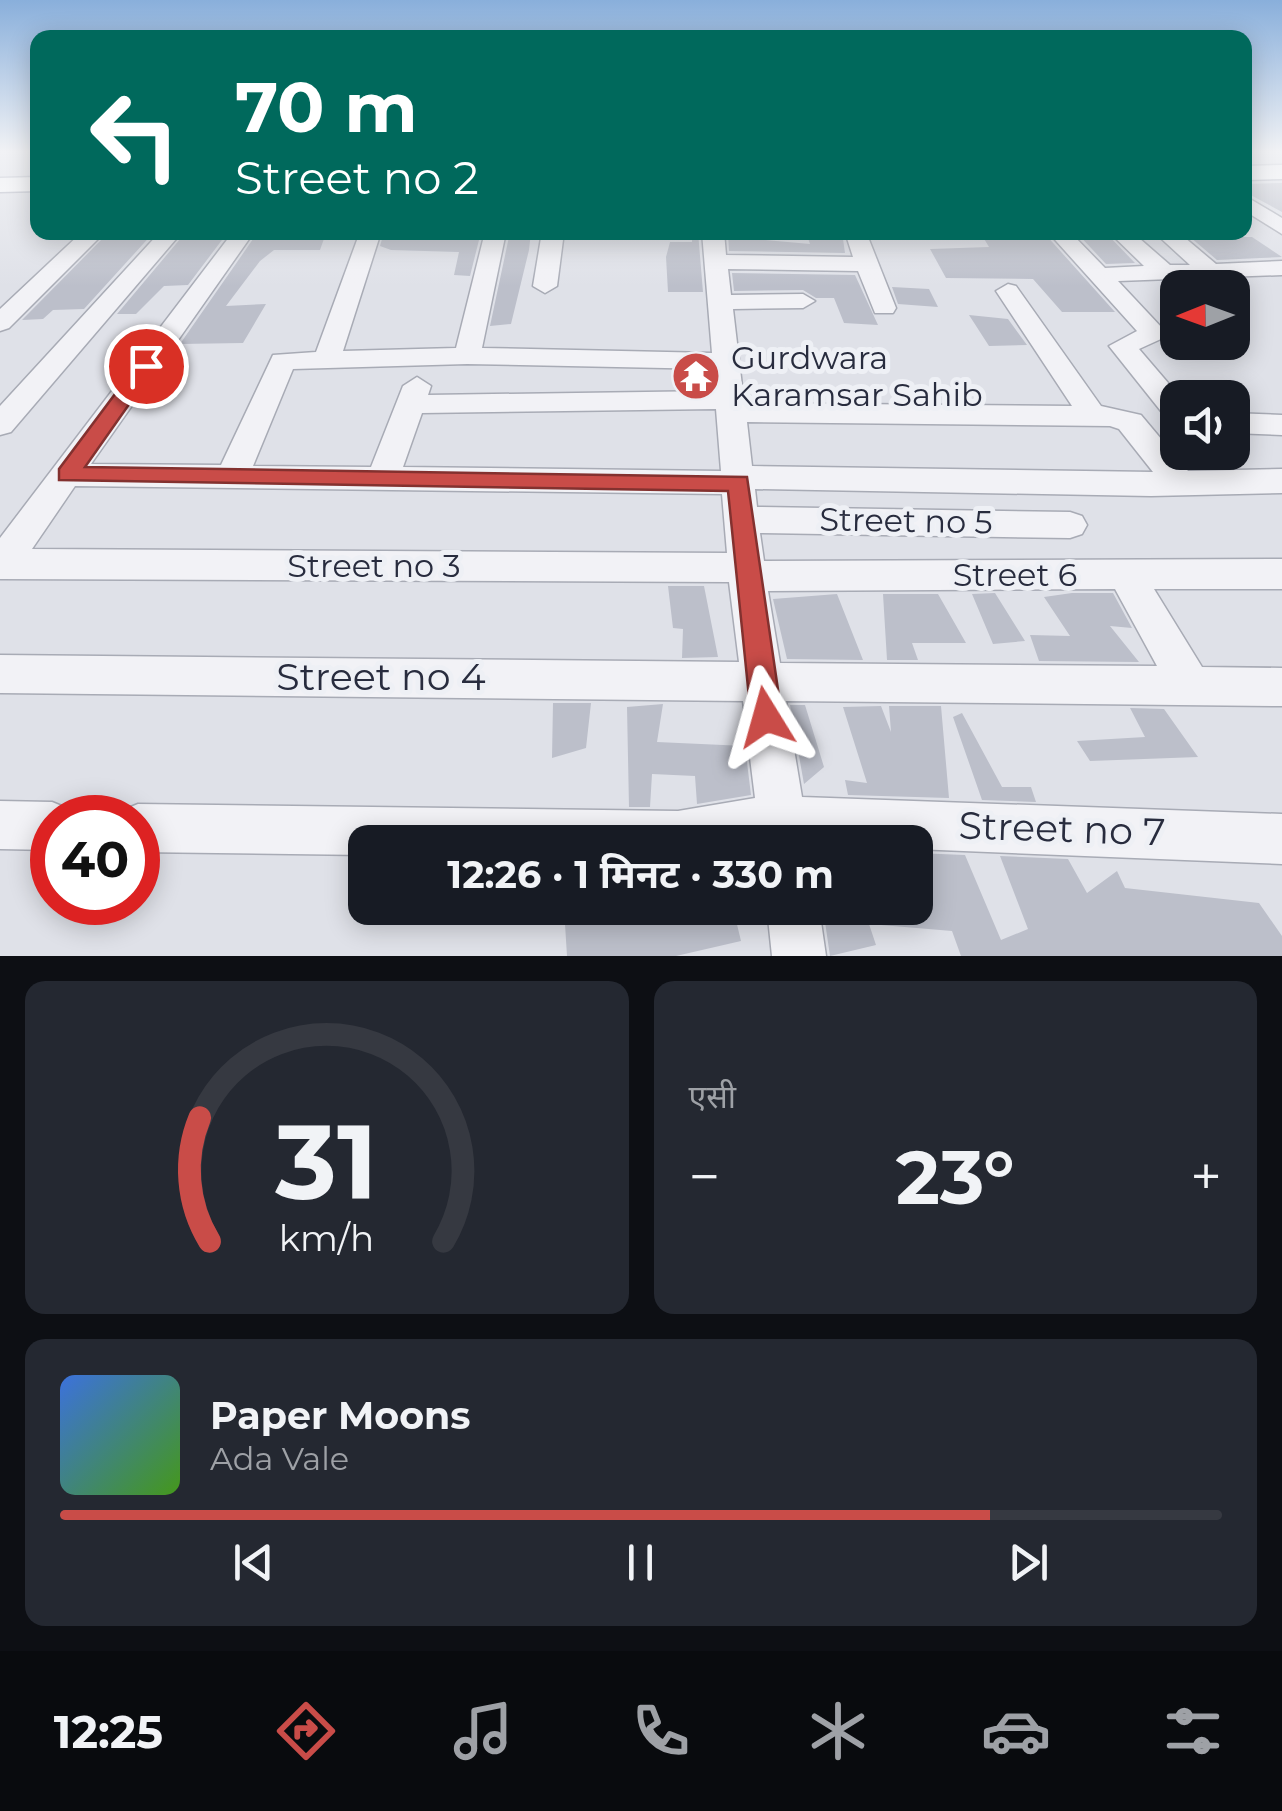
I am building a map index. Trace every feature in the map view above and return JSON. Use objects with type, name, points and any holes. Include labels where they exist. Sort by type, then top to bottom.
[{"type":"street","points":[[1252,207],[1282,228]]},
{"type":"street","points":[[0,324],[87,240]]},
{"type":"street","points":[[0,425],[165,240]]},
{"type":"street","points":[[0,564],[238,240]]},
{"type":"street","points":[[327,360],[369,240]]},
{"type":"street","points":[[467,356],[494,240]]},
{"type":"street","points":[[545,286],[552,240]]},
{"type":"street","points":[[858,240],[884,308]]},
{"type":"street","points":[[1065,240],[1150,329],[1152,334],[1122,346],[1160,391]]},
{"type":"street","points":[[1129,240],[1161,270]]},
{"type":"street","points":[[1174,240],[1210,270],[1282,268]]},
{"type":"street","points":[[782,825],[747,572],[714,247],[865,264]]},
{"type":"street","points":[[1098,275],[1160,271]]},
{"type":"street","points":[[1008,290],[1093,416]]},
{"type":"street","points":[[719,302],[803,301]]},
{"type":"street","points":[[233,475],[283,361],[467,356],[724,360]]},
{"type":"street","points":[[384,476],[428,357]]},
{"type":"street","points":[[411,404],[730,406],[1093,416],[1160,422]]},
{"type":"street","points":[[1130,422],[1179,483]]},
{"type":"street","points":[[1250,423],[1281,424]]},
{"type":"street","points":[[67,474],[1282,481]]},
{"type":"street","name":"Street no 5","points":[[742,520],[1070,525]]},
{"type":"street","name":"Street no 3","points":[[0,564],[747,572]]},
{"type":"street","name":"Street 6","points":[[747,572],[1282,574]]},
{"type":"street","points":[[1126,575],[1190,686]]},
{"type":"street","name":"Street no 4","points":[[0,674],[1282,686]]},
{"type":"street","points":[[0,825],[30,826]]},
{"type":"street","points":[[160,828],[348,830]]},
{"type":"street","name":"Street no 7","points":[[933,833],[1282,838]]},
{"type":"street","points":[[794,925],[799,956]]},
{"type":"building","points":[[1254,197],[1282,197],[1282,212]]},
{"type":"building","points":[[1252,237],[1282,257],[1217,260],[1194,240]]},
{"type":"building","points":[[101,240],[147,240],[84,309],[53,310],[43,319],[22,320]]},
{"type":"building","points":[[179,240],[222,240],[188,285],[164,286],[136,314],[117,314]]},
{"type":"building","points":[[252,240],[324,240],[320,250],[274,250],[260,261],[226,306],[266,304],[243,343],[180,344]]},
{"type":"building","points":[[382,240],[479,240],[470,276],[454,275],[459,252],[391,250],[380,246]]},
{"type":"building","points":[[508,240],[530,240],[511,324],[490,326]]},
{"type":"building","points":[[699,240],[703,292],[668,292],[666,257],[670,242]]},
{"type":"building","points":[[728,240],[810,244],[809,240],[843,240],[845,253],[729,251]]},
{"type":"building","points":[[985,240],[1050,240],[1115,312],[1062,312],[1033,279],[946,278],[930,249],[989,247]]},
{"type":"building","points":[[1084,240],[1113,240],[1135,263],[1106,264]]},
{"type":"building","points":[[732,273],[855,275],[878,325],[844,323],[834,298],[816,298],[803,290],[734,291]]},
{"type":"building","points":[[892,287],[929,289],[938,307],[898,304]]},
{"type":"building","points":[[969,315],[1008,319],[1027,345],[989,346]]},
{"type":"building","points":[[668,586],[704,586],[718,657],[682,658],[683,629],[673,628]]},
{"type":"building","points":[[995,593],[1025,641],[993,644],[972,594]]},
{"type":"building","points":[[1113,593],[1132,628],[1110,626],[1139,662],[1039,661],[1030,635],[1070,636],[1044,597]]},
{"type":"building","points":[[837,594],[863,660],[787,659],[773,599]]},
{"type":"building","points":[[883,594],[938,594],[966,643],[912,643],[918,660],[887,660]]},
{"type":"building","points":[[553,703],[591,703],[586,748],[552,758]]},
{"type":"building","points":[[663,704],[657,742],[745,746],[751,795],[697,804],[695,776],[652,774],[650,807],[629,807],[627,707]]},
{"type":"building","points":[[790,705],[805,705],[824,767],[804,784]]},
{"type":"building","points":[[881,706],[891,732],[889,706],[941,706],[949,798],[848,795],[845,780],[867,783],[843,707]]},
{"type":"building","points":[[1130,708],[1164,709],[1198,757],[1090,761],[1077,741],[1145,737]]},
{"type":"building","points":[[962,713],[1002,787],[1031,787],[1036,802],[982,800],[953,717]]},
{"type":"building","points":[[933,854],[965,855],[1001,940],[1028,929],[1000,856],[1068,859],[1087,893],[1117,871],[1125,888],[1259,903],[1282,936],[1282,956],[961,956],[952,931],[881,925],[933,925]]},
{"type":"building","points":[[565,925],[737,925],[741,941],[676,956],[567,956]]},
{"type":"building","points":[[825,925],[869,925],[876,945],[830,956]]},
{"type":"place","name":"Gurdwara Karamsar Sahib","points":[[696,376]]},
{"type":"route","points":[[146,366],[67,474],[739,483],[766,717]]}]
